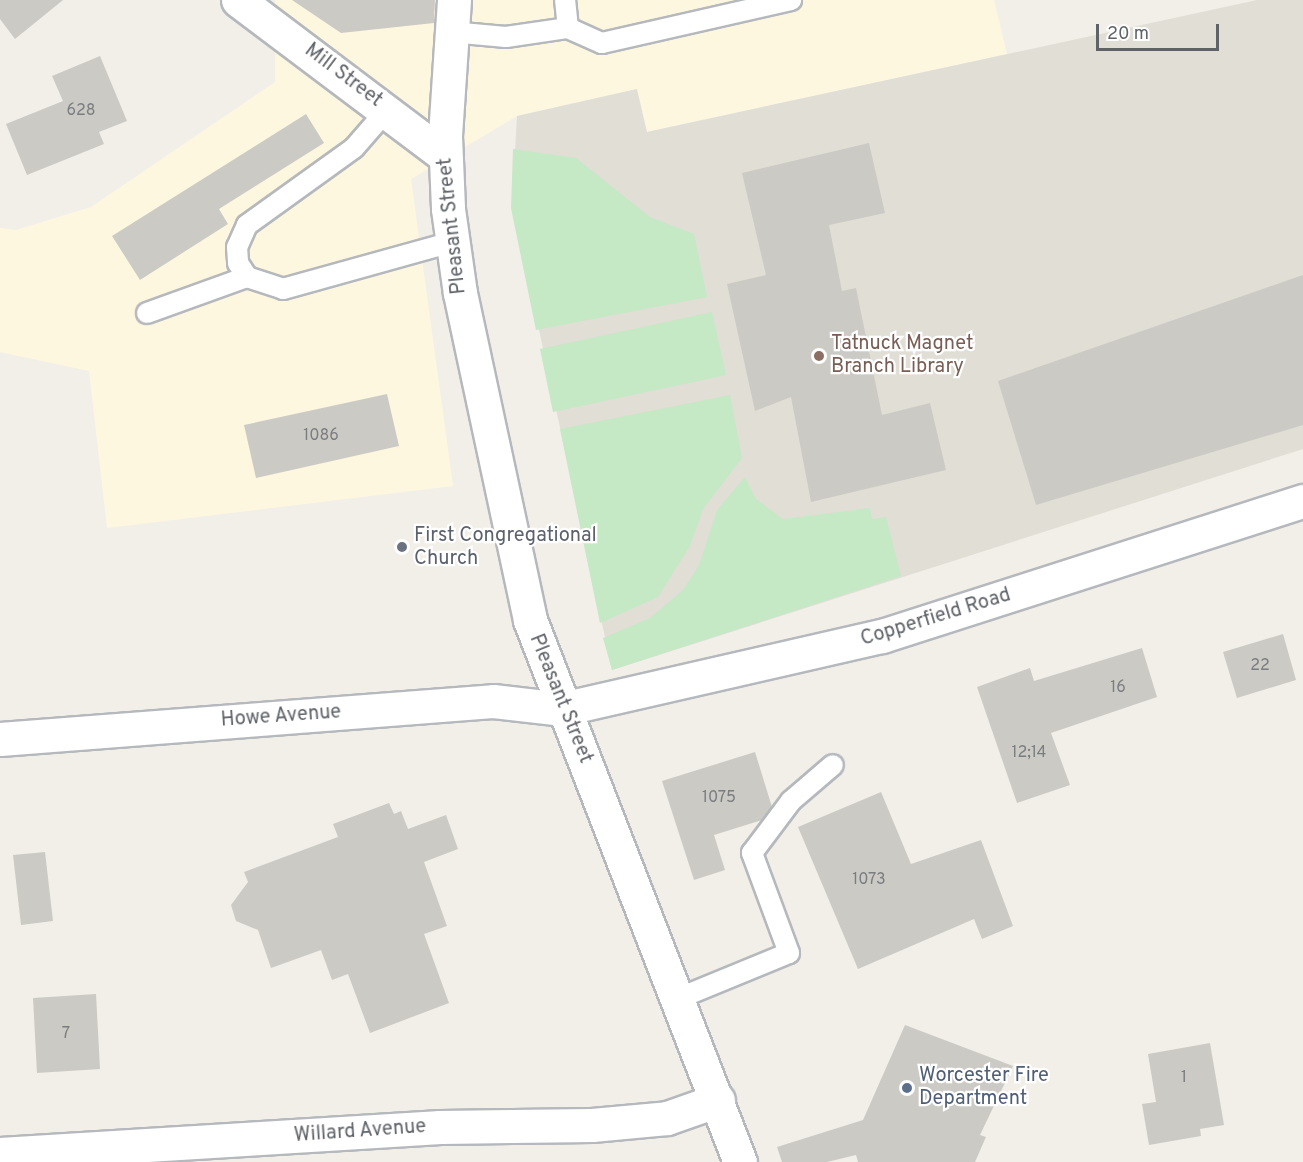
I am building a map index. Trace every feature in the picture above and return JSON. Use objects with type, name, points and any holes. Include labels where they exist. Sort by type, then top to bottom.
[{"type":"street","name":"Mill Street","points":[[237,0],[387,110],[445,156]]},
{"type":"street","name":"Pleasant Street","points":[[454,0],[445,156],[452,242],[530,620],[562,709],[718,1100],[740,1162]]},
{"type":"street","name":"Copperfield Road","points":[[562,709],[882,636],[1303,501]]},
{"type":"street","name":"Howe Avenue","points":[[0,739],[494,701],[562,709]]},
{"type":"street","name":"Willard Avenue","points":[[0,1154],[440,1127],[592,1125],[667,1118],[718,1100]]},
{"type":"lane","points":[[565,0],[568,28]]},
{"type":"lane","points":[[451,32],[506,37],[568,28],[602,43],[791,0]]},
{"type":"lane","points":[[247,277],[237,247],[247,225],[354,148],[387,110]]},
{"type":"lane","points":[[147,313],[247,277],[283,289],[452,242]]},
{"type":"lane","points":[[677,999],[789,952],[752,853],[791,801],[833,765]]},
{"type":"shaded area","points":[[275,0],[994,0],[1007,54],[646,132],[636,89],[517,116],[411,179],[453,486],[107,528],[89,371],[0,352],[0,228],[16,230],[91,207],[275,82]]},
{"type":"shaded area","points":[[1257,0],[1303,0],[1303,449],[612,670],[512,204],[517,116],[637,89],[647,132]]},
{"type":"green space","points":[[513,149],[576,158],[650,217],[694,234],[707,297],[536,330],[511,208]]},
{"type":"green space","points":[[712,312],[726,375],[553,412],[540,349]]},
{"type":"green space","points":[[730,395],[742,458],[703,509],[690,546],[658,597],[600,623],[560,429]]},
{"type":"green space","points":[[745,477],[756,499],[783,519],[870,508],[872,519],[886,517],[901,576],[612,670],[603,638],[650,618],[683,590],[699,565],[717,510]]},
{"type":"building","points":[[0,0],[63,0],[15,39],[0,19]]},
{"type":"building","points":[[292,0],[435,0],[434,23],[341,33]]},
{"type":"building","points":[[100,56],[127,121],[99,132],[104,144],[27,175],[6,124],[63,101],[52,76]]},
{"type":"building","points":[[306,114],[324,143],[219,209],[228,224],[140,280],[112,236]]},
{"type":"building","points":[[869,143],[885,213],[829,225],[842,291],[856,288],[882,415],[930,403],[946,470],[811,502],[791,397],[755,411],[727,284],[766,275],[742,173]]},
{"type":"building","points":[[1303,275],[1303,425],[1036,505],[998,381]]},
{"type":"building","points":[[387,394],[399,446],[256,478],[244,425]]},
{"type":"building","points":[[1283,634],[1296,680],[1237,698],[1223,652]]},
{"type":"building","points":[[1142,648],[1157,697],[1051,733],[1070,785],[1017,803],[977,687],[1030,668],[1034,681]]},
{"type":"building","points":[[755,752],[772,807],[762,820],[714,835],[725,870],[694,880],[662,781]]},
{"type":"building","points":[[881,792],[911,864],[981,840],[1013,926],[982,939],[974,919],[858,969],[798,827]]},
{"type":"building","points":[[389,803],[394,814],[401,811],[408,829],[446,815],[458,849],[424,862],[447,926],[424,934],[449,1003],[370,1033],[348,974],[332,980],[321,950],[271,968],[258,930],[236,921],[231,905],[248,882],[244,872],[338,837],[333,824]]},
{"type":"building","points":[[45,852],[53,921],[21,925],[13,855]]},
{"type":"building","points":[[96,994],[100,1069],[37,1073],[33,998]]},
{"type":"building","points":[[905,1025],[1013,1066],[980,1135],[986,1137],[975,1162],[858,1162],[856,1155],[827,1162],[782,1162],[777,1147],[863,1120]]},
{"type":"building","points":[[1210,1043],[1224,1125],[1200,1129],[1201,1136],[1149,1145],[1142,1104],[1156,1102],[1148,1054]]},
{"type":"place","name":"Tatnuck Magnet Branch Library","points":[[819,356]]},
{"type":"place","name":"First Congregational Church","points":[[402,547]]},
{"type":"place","name":"Worcester Fire Department","points":[[907,1088]]}]
